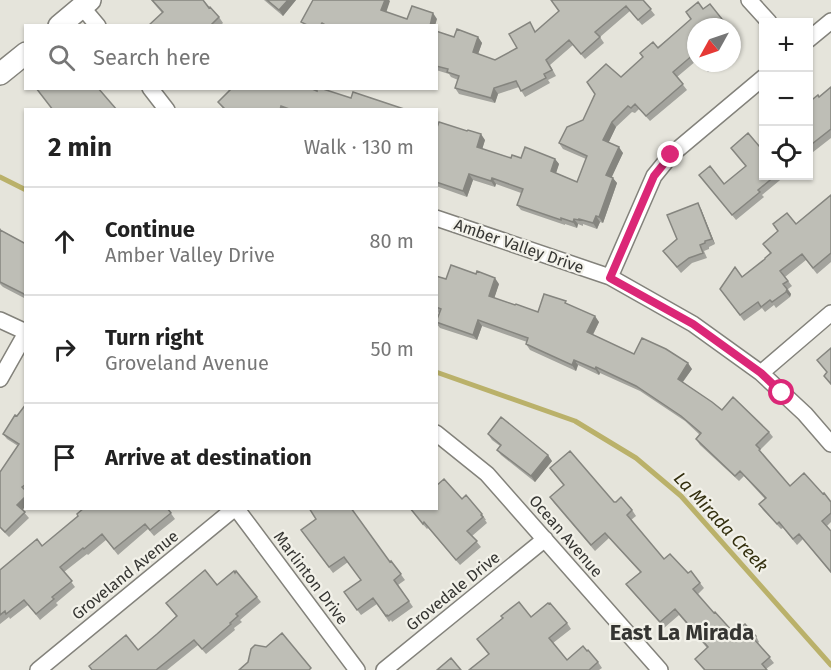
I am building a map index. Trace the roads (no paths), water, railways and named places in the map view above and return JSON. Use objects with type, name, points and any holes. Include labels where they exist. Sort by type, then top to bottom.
[{"type":"main road","points":[[61,24],[83,2]]},
{"type":"main road","points":[[0,75],[24,55]]},
{"type":"street","points":[[749,0],[765,18]]},
{"type":"street","points":[[83,2],[97,24]]},
{"type":"street","points":[[813,36],[831,21]]},
{"type":"street","points":[[610,278],[654,176],[671,155],[759,81]]},
{"type":"street","points":[[152,90],[165,108]]},
{"type":"street","name":"Amber Valley Drive","points":[[438,219],[610,278],[693,324],[761,373],[805,414],[831,444]]},
{"type":"street","points":[[761,373],[831,313]]},
{"type":"street","points":[[0,320],[24,332]]},
{"type":"street","points":[[0,379],[24,337]]},
{"type":"street","name":"Ocean Avenue","points":[[438,435],[487,474],[660,670]]},
{"type":"street","name":"Groveland Avenue","points":[[38,670],[234,510]]},
{"type":"street","name":"Marlinton Drive","points":[[237,510],[357,670]]},
{"type":"street","name":"Grovedale Drive","points":[[384,670],[545,539]]},
{"type":"waterway","name":"La Mirada Creek","points":[[0,177],[24,189]]},
{"type":"waterway","name":"La Mirada Creek","points":[[438,373],[575,421],[636,458],[681,496],[831,665]]},
{"type":"district","name":"East La Mirada","points":[[682,632]]}]
